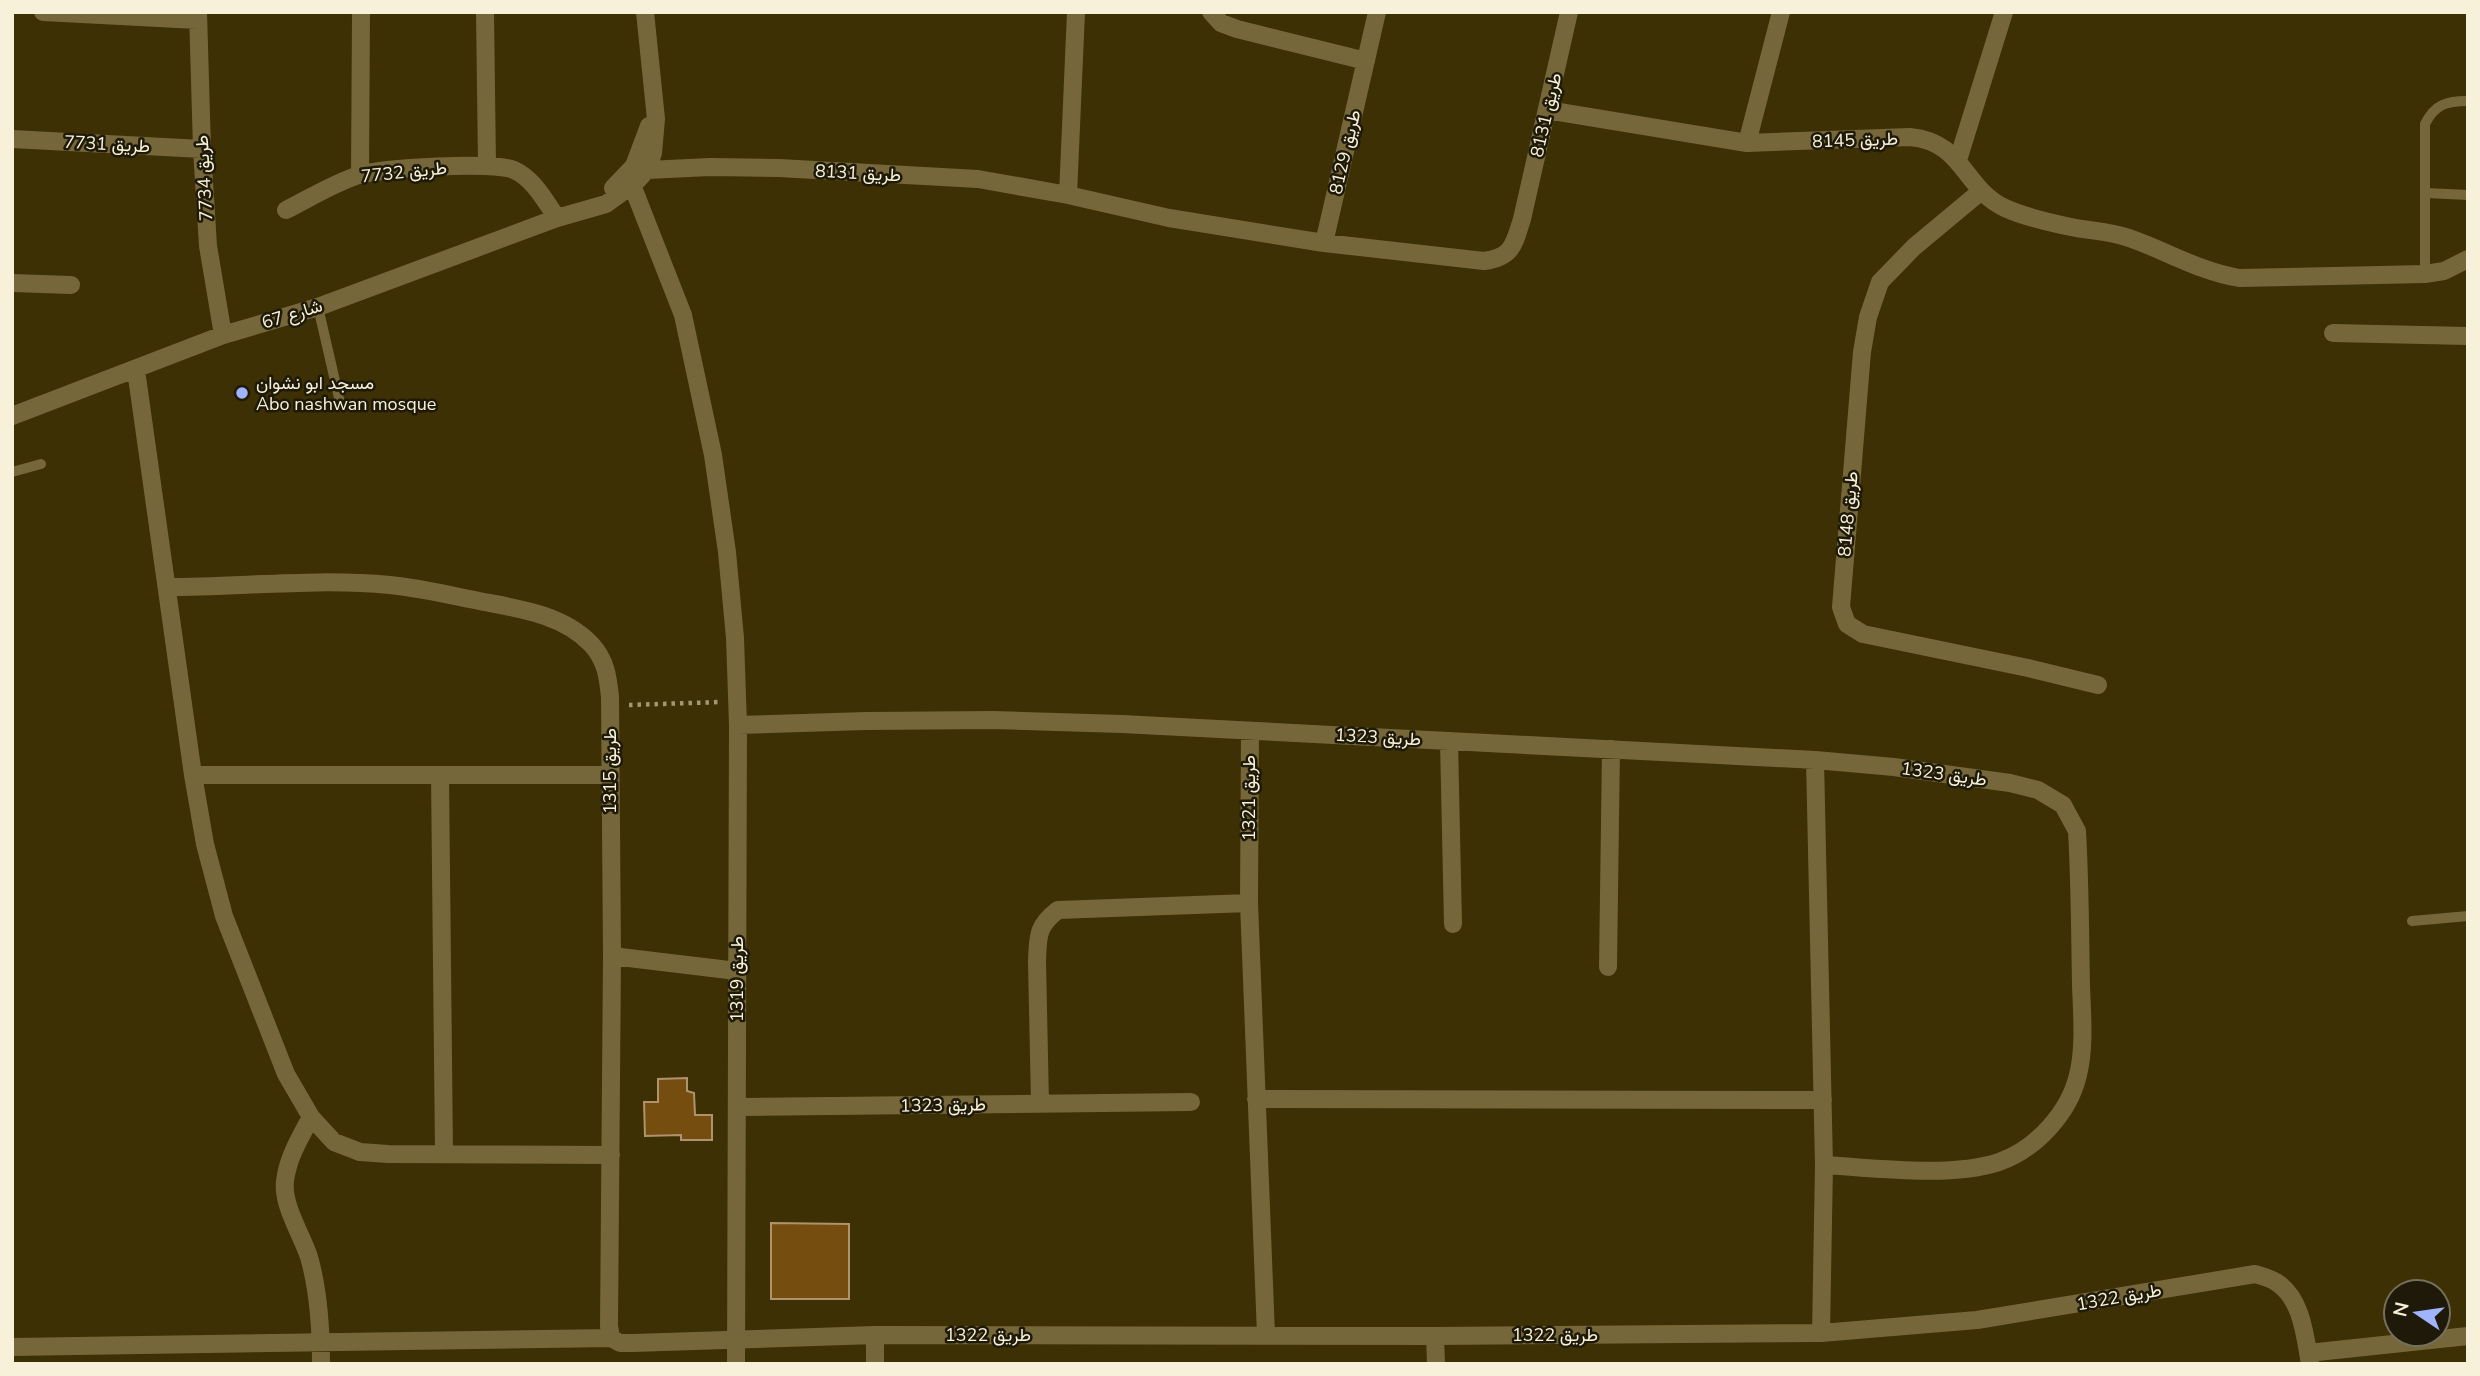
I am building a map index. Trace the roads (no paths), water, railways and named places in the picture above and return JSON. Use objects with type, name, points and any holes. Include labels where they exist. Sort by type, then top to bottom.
[{"type":"street","name":"طريق 7734","points":[[43,12],[198,16],[208,246],[223,335]]},
{"type":"street","points":[[360,175],[361,12]]},
{"type":"street","points":[[485,12],[486,165]]},
{"type":"street","points":[[645,12],[656,136],[647,170]]},
{"type":"street","points":[[1068,195],[1076,12]]},
{"type":"street","points":[[1211,12],[1221,23],[1237,29],[1366,61]]},
{"type":"street","name":"طريق 8129","points":[[1324,243],[1377,12]]},
{"type":"street","name":"طريق 8131","points":[[647,170],[779,168],[951,178],[1018,185],[1169,218],[1324,243],[1484,261],[1505,256],[1513,245],[1569,12]]},
{"type":"street","points":[[1747,144],[1781,12]]},
{"type":"street","points":[[2004,12],[1958,160],[1980,192],[2005,208],[2072,228],[2128,237],[2214,274],[2239,278],[2425,274],[2444,271],[2468,259]]},
{"type":"street","name":"شارع 67","points":[[12,416],[223,335],[318,307],[590,205],[622,181],[634,166],[650,123],[653,102]]},
{"type":"street","name":"طريق 8145","points":[[1547,110],[1747,144],[1924,139],[1937,144],[1958,160]]},
{"type":"street","name":"طريق 7731","points":[[12,139],[202,149]]},
{"type":"street","name":"طريق 7732","points":[[286,210],[360,175],[386,170],[486,165],[514,170],[527,178],[564,216]]},
{"type":"street","name":"شارع 67","points":[[564,216],[606,204],[647,170]]},
{"type":"street","name":"طريق 1319","points":[[632,185],[683,315],[713,455],[727,552],[735,638],[738,725],[736,1364]]},
{"type":"street","name":"طريق 8148","points":[[1980,192],[1914,247],[1880,282],[1868,317],[1862,352],[1840,607],[1847,624],[1863,634],[2098,685]]},
{"type":"street","points":[[12,283],[71,285]]},
{"type":"street","points":[[2333,333],[2468,336]]},
{"type":"street","points":[[136,370],[205,844],[224,916],[286,1074],[311,1117],[334,1142],[360,1152],[611,1155]]},
{"type":"street","name":"طريق 1315","points":[[167,587],[312,583],[391,585],[543,615],[568,627],[591,644],[607,668],[610,706],[612,956],[611,1338]]},
{"type":"street","name":"طريق 1321","points":[[738,725],[994,720],[1250,731],[1249,904],[1266,1335]]},
{"type":"street","name":"طريق 1323","points":[[1250,731],[1815,760],[1894,767],[2010,783],[2038,790],[2063,805],[2077,831],[2082,1035],[2078,1075],[2062,1112],[2035,1142],[1999,1162],[1933,1169],[1824,1165]]},
{"type":"street","points":[[1449,741],[1453,924]]},
{"type":"street","points":[[1608,967],[1611,749]]},
{"type":"street","points":[[1815,760],[1824,1165],[1821,1333]]},
{"type":"street","points":[[193,775],[610,775]]},
{"type":"street","points":[[440,775],[444,1153]]},
{"type":"street","points":[[1040,1103],[1037,961],[1038,938],[1045,920],[1058,910],[1249,904]]},
{"type":"street","points":[[612,956],[737,971]]},
{"type":"street","points":[[1256,1099],[1823,1100]]},
{"type":"street","name":"طريق 1323","points":[[737,1107],[1191,1102]]},
{"type":"street","points":[[311,1117],[291,1152],[285,1184],[293,1219],[308,1256],[317,1293],[321,1364]]},
{"type":"street","name":"طريق 1322","points":[[12,1347],[611,1338],[620,1343],[875,1335],[1436,1336],[1821,1333],[1976,1320],[2255,1274],[2275,1281],[2291,1295],[2300,1315],[2309,1359]]},
{"type":"street","points":[[875,1335],[875,1364]]},
{"type":"street","points":[[1436,1336],[1436,1364]]},
{"type":"street","points":[[2309,1359],[2468,1336]]},
{"type":"lane","points":[[2425,274],[2425,124],[2431,111],[2442,103],[2468,101]]},
{"type":"lane","points":[[2426,193],[2468,195]]},
{"type":"lane","points":[[318,307],[340,398]]},
{"type":"lane","points":[[12,472],[41,464]]},
{"type":"lane","points":[[2413,921],[2468,916]]},
{"type":"place","name":"مسجد ابو نشوان Abo nashwan mosque","points":[[242,393]]}]
